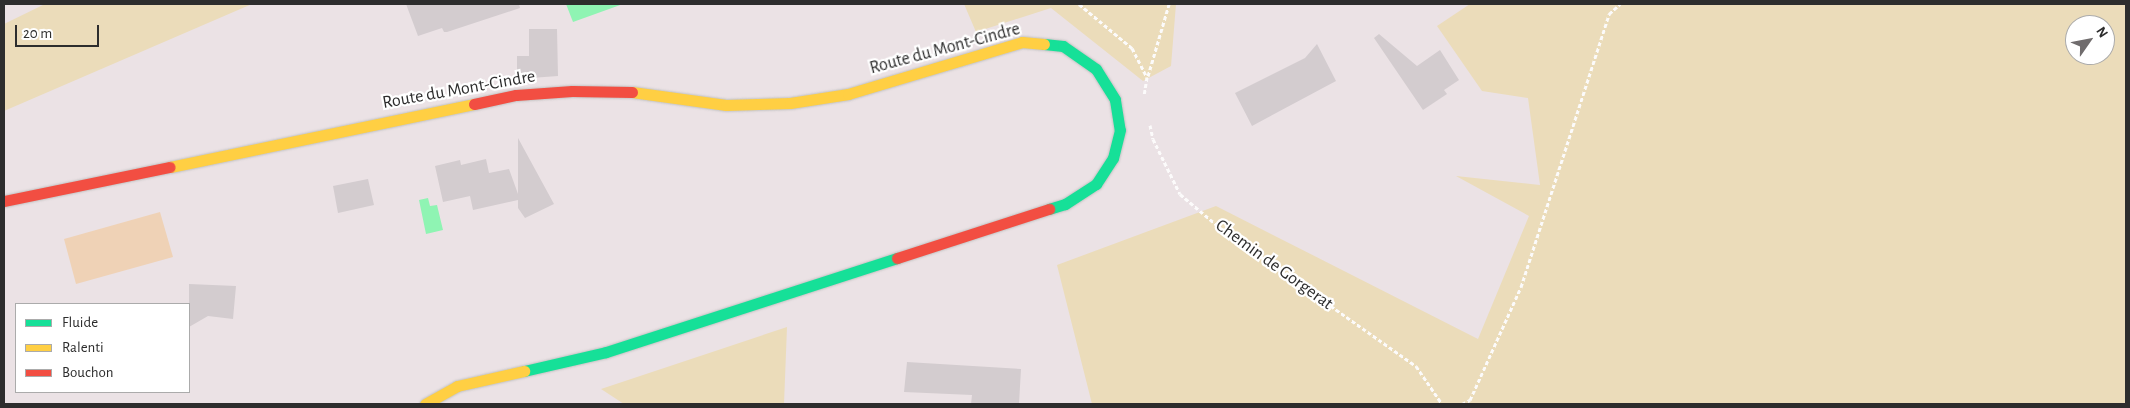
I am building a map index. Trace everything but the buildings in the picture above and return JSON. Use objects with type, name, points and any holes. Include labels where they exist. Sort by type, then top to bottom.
[{"type":"street","name":"Route du Mont-Cindre","points":[[4,201],[516,94],[572,91],[628,92],[726,105],[790,103],[848,94],[1022,42],[1063,46],[1096,70],[1115,100],[1120,130],[1113,158],[1096,184],[1066,204],[606,352],[457,386],[425,404]]},
{"type":"path","points":[[1079,4],[1132,48],[1148,77]]},
{"type":"path","points":[[1143,99],[1169,4]]},
{"type":"path","points":[[1462,404],[1470,400],[1520,286],[1610,14],[1620,4]]},
{"type":"path","name":"Chemin de Gorgerat","points":[[1149,123],[1154,139],[1180,194],[1219,226],[1416,366],[1442,404]]},
{"type":"shaded area","points":[[45,4],[252,4],[4,111],[4,24]]},
{"type":"shaded area","points":[[566,4],[623,4],[573,22]]},
{"type":"shaded area","points":[[964,4],[1176,4],[1171,66],[1143,81],[1051,8],[976,32]]},
{"type":"shaded area","points":[[1470,4],[2126,4],[2126,404],[1092,404],[1057,265],[1216,206],[1478,339],[1529,216],[1456,176],[1540,185],[1528,98],[1482,91],[1437,26]]},
{"type":"shaded area","points":[[428,198],[430,206],[437,205],[443,230],[426,234],[419,200]]},
{"type":"shaded area","points":[[160,212],[173,257],[76,284],[64,239]]},
{"type":"shaded area","points":[[787,327],[784,404],[624,404],[601,389]]},
{"type":"traffic: fast","points":[[1044,44],[1063,46],[1096,69],[1115,100],[1120,130],[1113,158],[1096,184],[1065,204],[1049,209]]},
{"type":"traffic: fast","points":[[524,371],[606,352],[897,258]]},
{"type":"traffic: slow","points":[[632,92],[726,105],[790,103],[848,94],[1022,42],[1044,44]]},
{"type":"traffic: slow","points":[[170,167],[474,104]]},
{"type":"traffic: slow","points":[[425,404],[457,386],[524,371]]},
{"type":"traffic: jam","points":[[474,104],[516,95],[572,91],[632,92]]},
{"type":"traffic: jam","points":[[4,201],[170,167]]},
{"type":"traffic: jam","points":[[897,258],[1049,209]]}]
